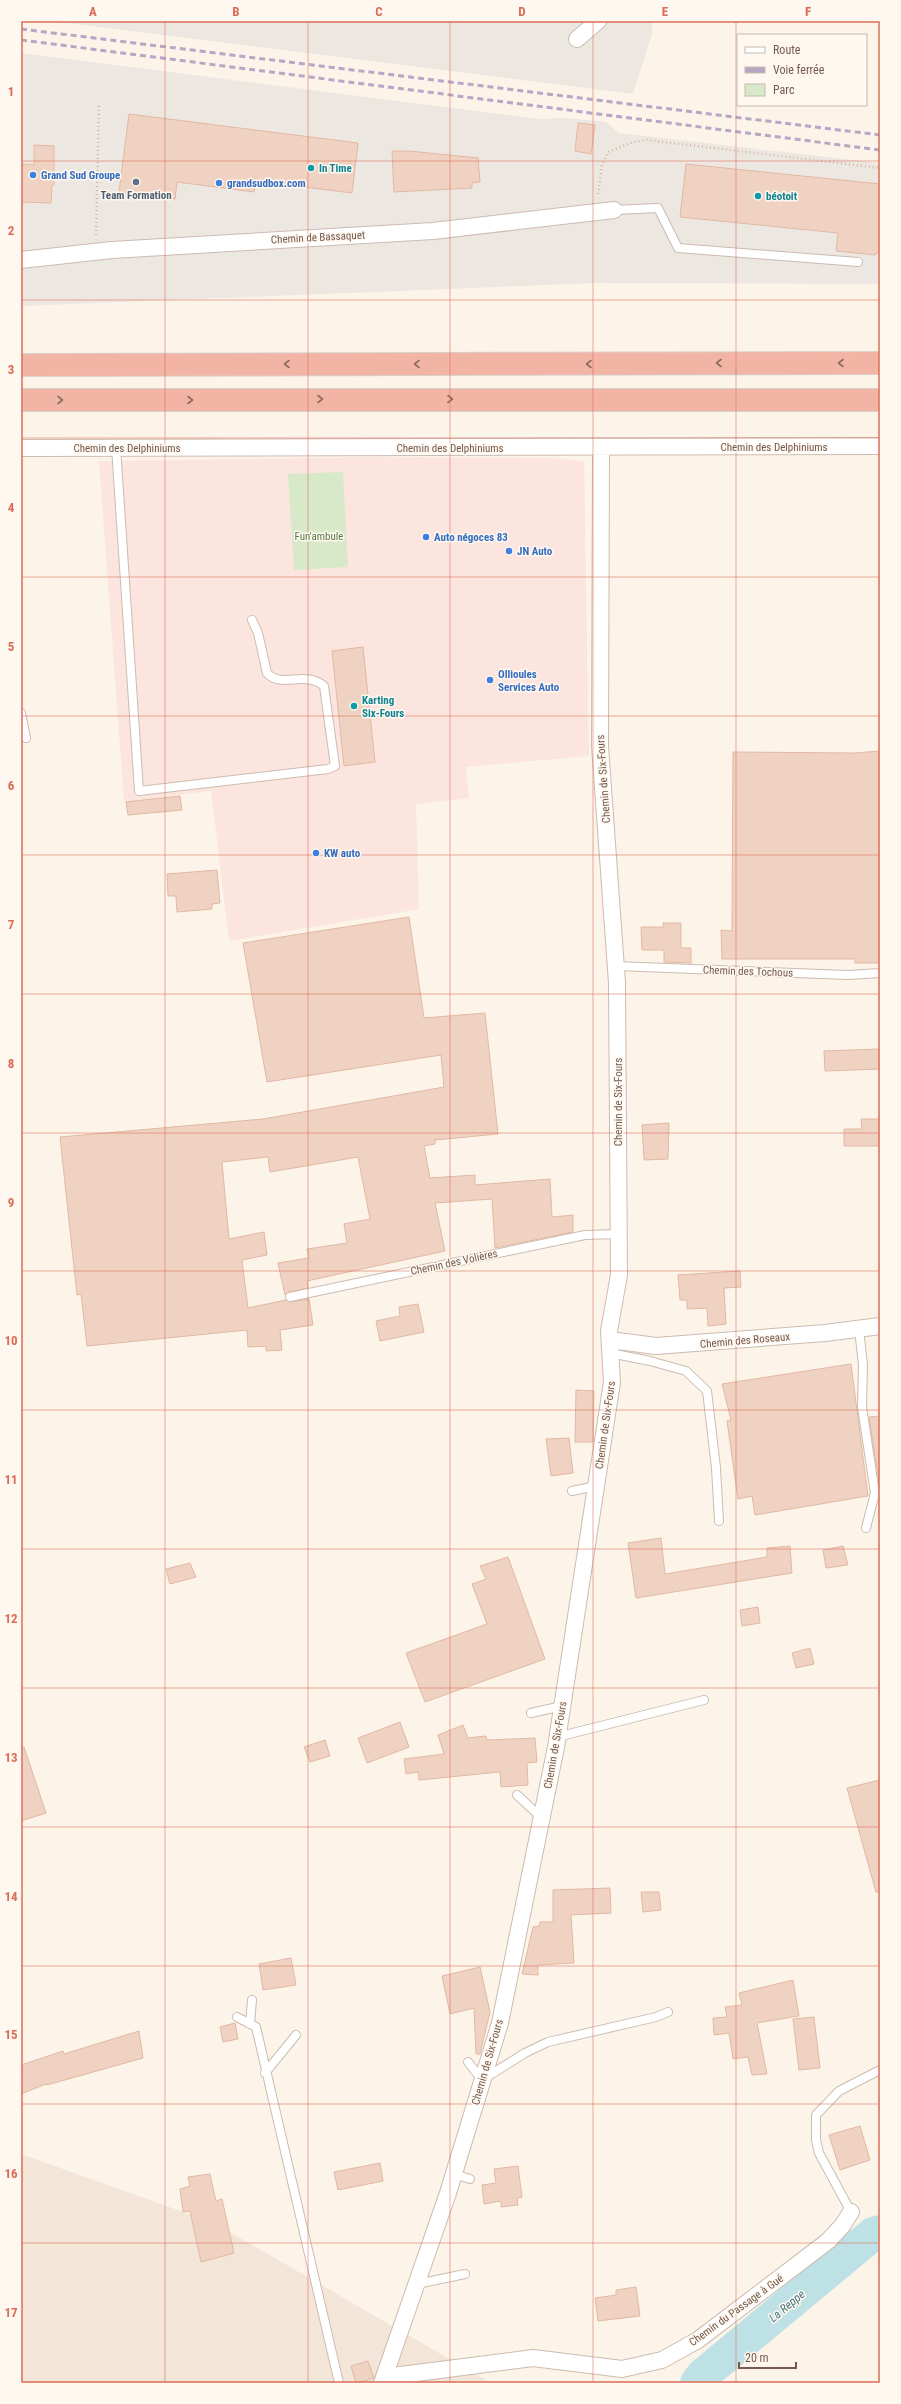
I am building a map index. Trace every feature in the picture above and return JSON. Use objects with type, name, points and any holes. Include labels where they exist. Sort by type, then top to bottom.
[{"type":"highway","points":[[21,365],[880,363]]},
{"type":"highway","points":[[21,400],[880,400]]},
{"type":"street","points":[[577,39],[598,21]]},
{"type":"street","name":"Chemin de Bassaquet","points":[[21,260],[96,252],[433,230],[614,210]]},
{"type":"street","name":"Chemin des Delphiniums","points":[[21,448],[601,448],[880,446]]},
{"type":"street","name":"Chemin de Six-Fours","points":[[383,2380],[454,2174],[500,2023],[530,1901],[542,1818],[558,1737],[612,1382],[610,1347],[619,1275],[616,966],[600,746],[601,448]]},
{"type":"street","name":"Chemin des Roseaux","points":[[610,1347],[656,1346],[880,1326]]},
{"type":"street","name":"Chemin du Passage à Gué","points":[[383,2380],[533,2358],[622,2370],[662,2360],[698,2340],[828,2241],[842,2226],[851,2212]]},
{"type":"lane","points":[[614,210],[658,208],[678,248],[858,262]]},
{"type":"lane","points":[[116,447],[138,791],[328,769],[335,766],[324,686],[317,680],[302,678],[282,680],[271,678],[267,673],[258,633],[252,620]]},
{"type":"lane","points":[[21,713],[26,738]]},
{"type":"lane","name":"Chemin des Tochous","points":[[616,966],[848,975],[880,973]]},
{"type":"lane","name":"Chemin des Volières","points":[[290,1297],[487,1252],[585,1235],[618,1234]]},
{"type":"lane","points":[[859,1329],[863,1365],[862,1407],[875,1493],[866,1528]]},
{"type":"lane","points":[[610,1347],[650,1361],[686,1371],[707,1391],[716,1468],[719,1522]]},
{"type":"lane","points":[[572,1490],[596,1486]]},
{"type":"lane","points":[[558,1737],[704,1700]]},
{"type":"lane","points":[[532,1713],[562,1706]]},
{"type":"lane","points":[[517,1795],[542,1818]]},
{"type":"lane","points":[[250,2024],[252,2000]]},
{"type":"lane","points":[[468,2062],[482,2080],[525,2053],[548,2042],[656,2017],[668,2012]]},
{"type":"lane","points":[[237,2017],[256,2027],[265,2073],[339,2383]]},
{"type":"lane","points":[[265,2073],[296,2035]]},
{"type":"lane","points":[[851,2212],[819,2153],[816,2140],[816,2116],[838,2091],[880,2070]]},
{"type":"lane","points":[[454,2174],[470,2179]]},
{"type":"lane","points":[[417,2284],[465,2274]]},
{"type":"path","points":[[96,252],[99,106]]},
{"type":"path","points":[[596,212],[602,164],[608,152],[633,142],[647,140],[880,168]]},
{"type":"shaded area","points":[[51,21],[652,21],[652,34],[633,94]]},
{"type":"shaded area","points":[[21,53],[539,119],[566,118],[606,122],[619,133],[880,163],[880,284],[596,283],[21,306]]},
{"type":"shaded area","points":[[387,457],[555,458],[584,462],[589,756],[466,767],[469,798],[416,804],[419,909],[229,941],[211,791],[124,802],[99,461]]},
{"type":"shaded area","points":[[21,2154],[214,2223],[491,2383],[21,2383]]},
{"type":"green space","name":"Fun'ambule","points":[[343,472],[348,567],[294,570],[288,474]]},
{"type":"building","name":"In Time","points":[[129,114],[358,143],[352,193],[256,181],[254,192],[177,182],[175,199],[119,192]]},
{"type":"building","points":[[578,123],[595,125],[591,154],[575,151]]},
{"type":"building","name":"Grand Sud Groupe","points":[[34,145],[54,146],[54,185],[52,185],[51,203],[21,202],[21,164],[34,165]]},
{"type":"building","points":[[392,151],[409,151],[478,158],[480,182],[472,183],[472,188],[394,192]]},
{"type":"building","name":"béotoit","points":[[686,164],[880,184],[880,250],[875,255],[836,251],[838,233],[680,217]]},
{"type":"building","name":"Karting Six-Fours","points":[[363,647],[375,762],[344,766],[332,651]]},
{"type":"building","points":[[880,751],[880,963],[855,963],[855,959],[722,959],[721,930],[732,931],[733,752],[855,753]]},
{"type":"building","points":[[180,796],[182,810],[128,815],[126,802]]},
{"type":"building","points":[[217,870],[220,903],[212,904],[212,909],[177,912],[176,896],[168,896],[167,874]]},
{"type":"building","points":[[409,917],[424,1018],[485,1013],[498,1134],[435,1140],[435,1144],[424,1146],[430,1178],[475,1175],[475,1185],[550,1179],[552,1217],[573,1215],[573,1232],[495,1248],[492,1199],[435,1203],[445,1251],[307,1281],[308,1288],[289,1292],[285,1295],[278,1263],[309,1258],[307,1249],[347,1243],[344,1224],[370,1219],[358,1157],[270,1172],[268,1157],[222,1162],[229,1239],[264,1232],[267,1255],[242,1260],[248,1308],[286,1300],[291,1302],[309,1299],[313,1325],[280,1330],[282,1350],[266,1351],[266,1346],[248,1347],[247,1330],[87,1346],[81,1294],[77,1295],[60,1137],[263,1119],[444,1087],[441,1055],[267,1082],[243,943]]},
{"type":"building","points":[[663,923],[681,923],[681,948],[691,948],[691,963],[664,962],[664,950],[642,950],[641,927],[664,927]]},
{"type":"building","points":[[880,1049],[880,1069],[825,1071],[824,1051]]},
{"type":"building","points":[[861,1119],[880,1119],[880,1146],[844,1146],[844,1129],[862,1129]]},
{"type":"building","points":[[669,1123],[668,1159],[644,1160],[642,1125]]},
{"type":"building","points":[[740,1271],[741,1287],[724,1288],[726,1324],[708,1326],[707,1308],[687,1309],[687,1300],[680,1300],[678,1275]]},
{"type":"building","points":[[418,1304],[424,1332],[380,1341],[376,1321],[400,1316],[399,1307]]},
{"type":"building","points":[[851,1364],[868,1496],[755,1515],[752,1496],[738,1499],[727,1421],[731,1420],[722,1384]]},
{"type":"building","points":[[576,1390],[594,1391],[593,1442],[575,1442]]},
{"type":"building","points":[[880,1416],[880,1489],[869,1417]]},
{"type":"building","points":[[569,1438],[573,1473],[551,1476],[546,1439]]},
{"type":"building","points":[[661,1538],[665,1574],[767,1557],[767,1548],[790,1546],[792,1573],[636,1598],[628,1543]]},
{"type":"building","points":[[843,1546],[848,1565],[826,1568],[823,1550]]},
{"type":"building","points":[[508,1557],[545,1659],[425,1702],[406,1653],[487,1624],[472,1584],[486,1579],[480,1566]]},
{"type":"building","points":[[190,1563],[196,1577],[170,1584],[166,1569]]},
{"type":"building","points":[[758,1607],[760,1623],[742,1626],[740,1610]]},
{"type":"building","points":[[810,1648],[814,1664],[796,1668],[792,1653]]},
{"type":"building","points":[[400,1722],[409,1747],[367,1763],[358,1738]]},
{"type":"building","points":[[463,1725],[468,1738],[486,1736],[487,1740],[535,1738],[537,1762],[527,1763],[528,1785],[501,1787],[500,1772],[419,1780],[418,1772],[406,1774],[404,1759],[444,1754],[438,1735]]},
{"type":"building","points":[[325,1740],[330,1756],[310,1762],[304,1747]]},
{"type":"building","points":[[21,1747],[24,1747],[46,1813],[21,1821]]},
{"type":"building","points":[[880,1780],[880,1892],[876,1892],[847,1788]]},
{"type":"building","points":[[610,1888],[611,1913],[571,1915],[574,1963],[538,1965],[538,1975],[522,1974],[533,1927],[539,1926],[540,1922],[553,1922],[553,1890]]},
{"type":"building","points":[[641,1892],[659,1892],[661,1910],[643,1912]]},
{"type":"building","points":[[291,1958],[296,1985],[263,1990],[259,1964]]},
{"type":"building","points":[[480,1967],[490,2012],[480,2054],[476,2054],[474,2008],[450,2014],[442,1976]]},
{"type":"building","points":[[793,1980],[799,2016],[757,2023],[767,2074],[752,2075],[748,2057],[733,2059],[729,2033],[714,2035],[713,2018],[727,2017],[725,2007],[742,2005],[739,1993]]},
{"type":"building","points":[[814,2017],[820,2068],[799,2070],[793,2019]]},
{"type":"building","points":[[235,2023],[238,2039],[223,2042],[220,2027]]},
{"type":"building","points":[[139,2031],[143,2058],[47,2085],[46,2084],[21,2094],[21,2065],[63,2051],[64,2054]]},
{"type":"building","points":[[860,2126],[870,2160],[840,2170],[829,2135]]},
{"type":"building","points":[[380,2163],[383,2181],[338,2190],[334,2172]]},
{"type":"building","points":[[518,2166],[522,2197],[517,2198],[518,2205],[501,2207],[501,2201],[484,2204],[482,2185],[496,2183],[494,2169]]},
{"type":"building","points":[[210,2174],[216,2201],[222,2199],[234,2253],[201,2262],[190,2211],[183,2212],[180,2189],[190,2186],[188,2177]]},
{"type":"building","points":[[636,2287],[640,2316],[598,2321],[595,2298],[616,2295],[616,2290]]},
{"type":"building","points":[[368,2361],[374,2378],[356,2383],[351,2366]]},
{"type":"waterway","name":"La Reppe","points":[[697,2383],[703,2375],[873,2234],[880,2232]]},
{"type":"railway","points":[[21,29],[880,135]]},
{"type":"railway","points":[[21,40],[880,150]]},
{"type":"place","name":"In Time","points":[[311,168]]},
{"type":"place","name":"Grand Sud Groupe","points":[[33,175]]},
{"type":"place","name":"Team Formation","points":[[136,182]]},
{"type":"place","name":"grandsudbox.com","points":[[219,183]]},
{"type":"place","name":"béotoit","points":[[758,196]]},
{"type":"place","name":"Auto négoces 83","points":[[426,537]]},
{"type":"place","name":"JN Auto","points":[[509,551]]},
{"type":"place","name":"Ollioules Services Auto","points":[[490,680]]},
{"type":"place","name":"Karting Six-Fours","points":[[354,706]]},
{"type":"place","name":"KW auto","points":[[316,853]]}]
